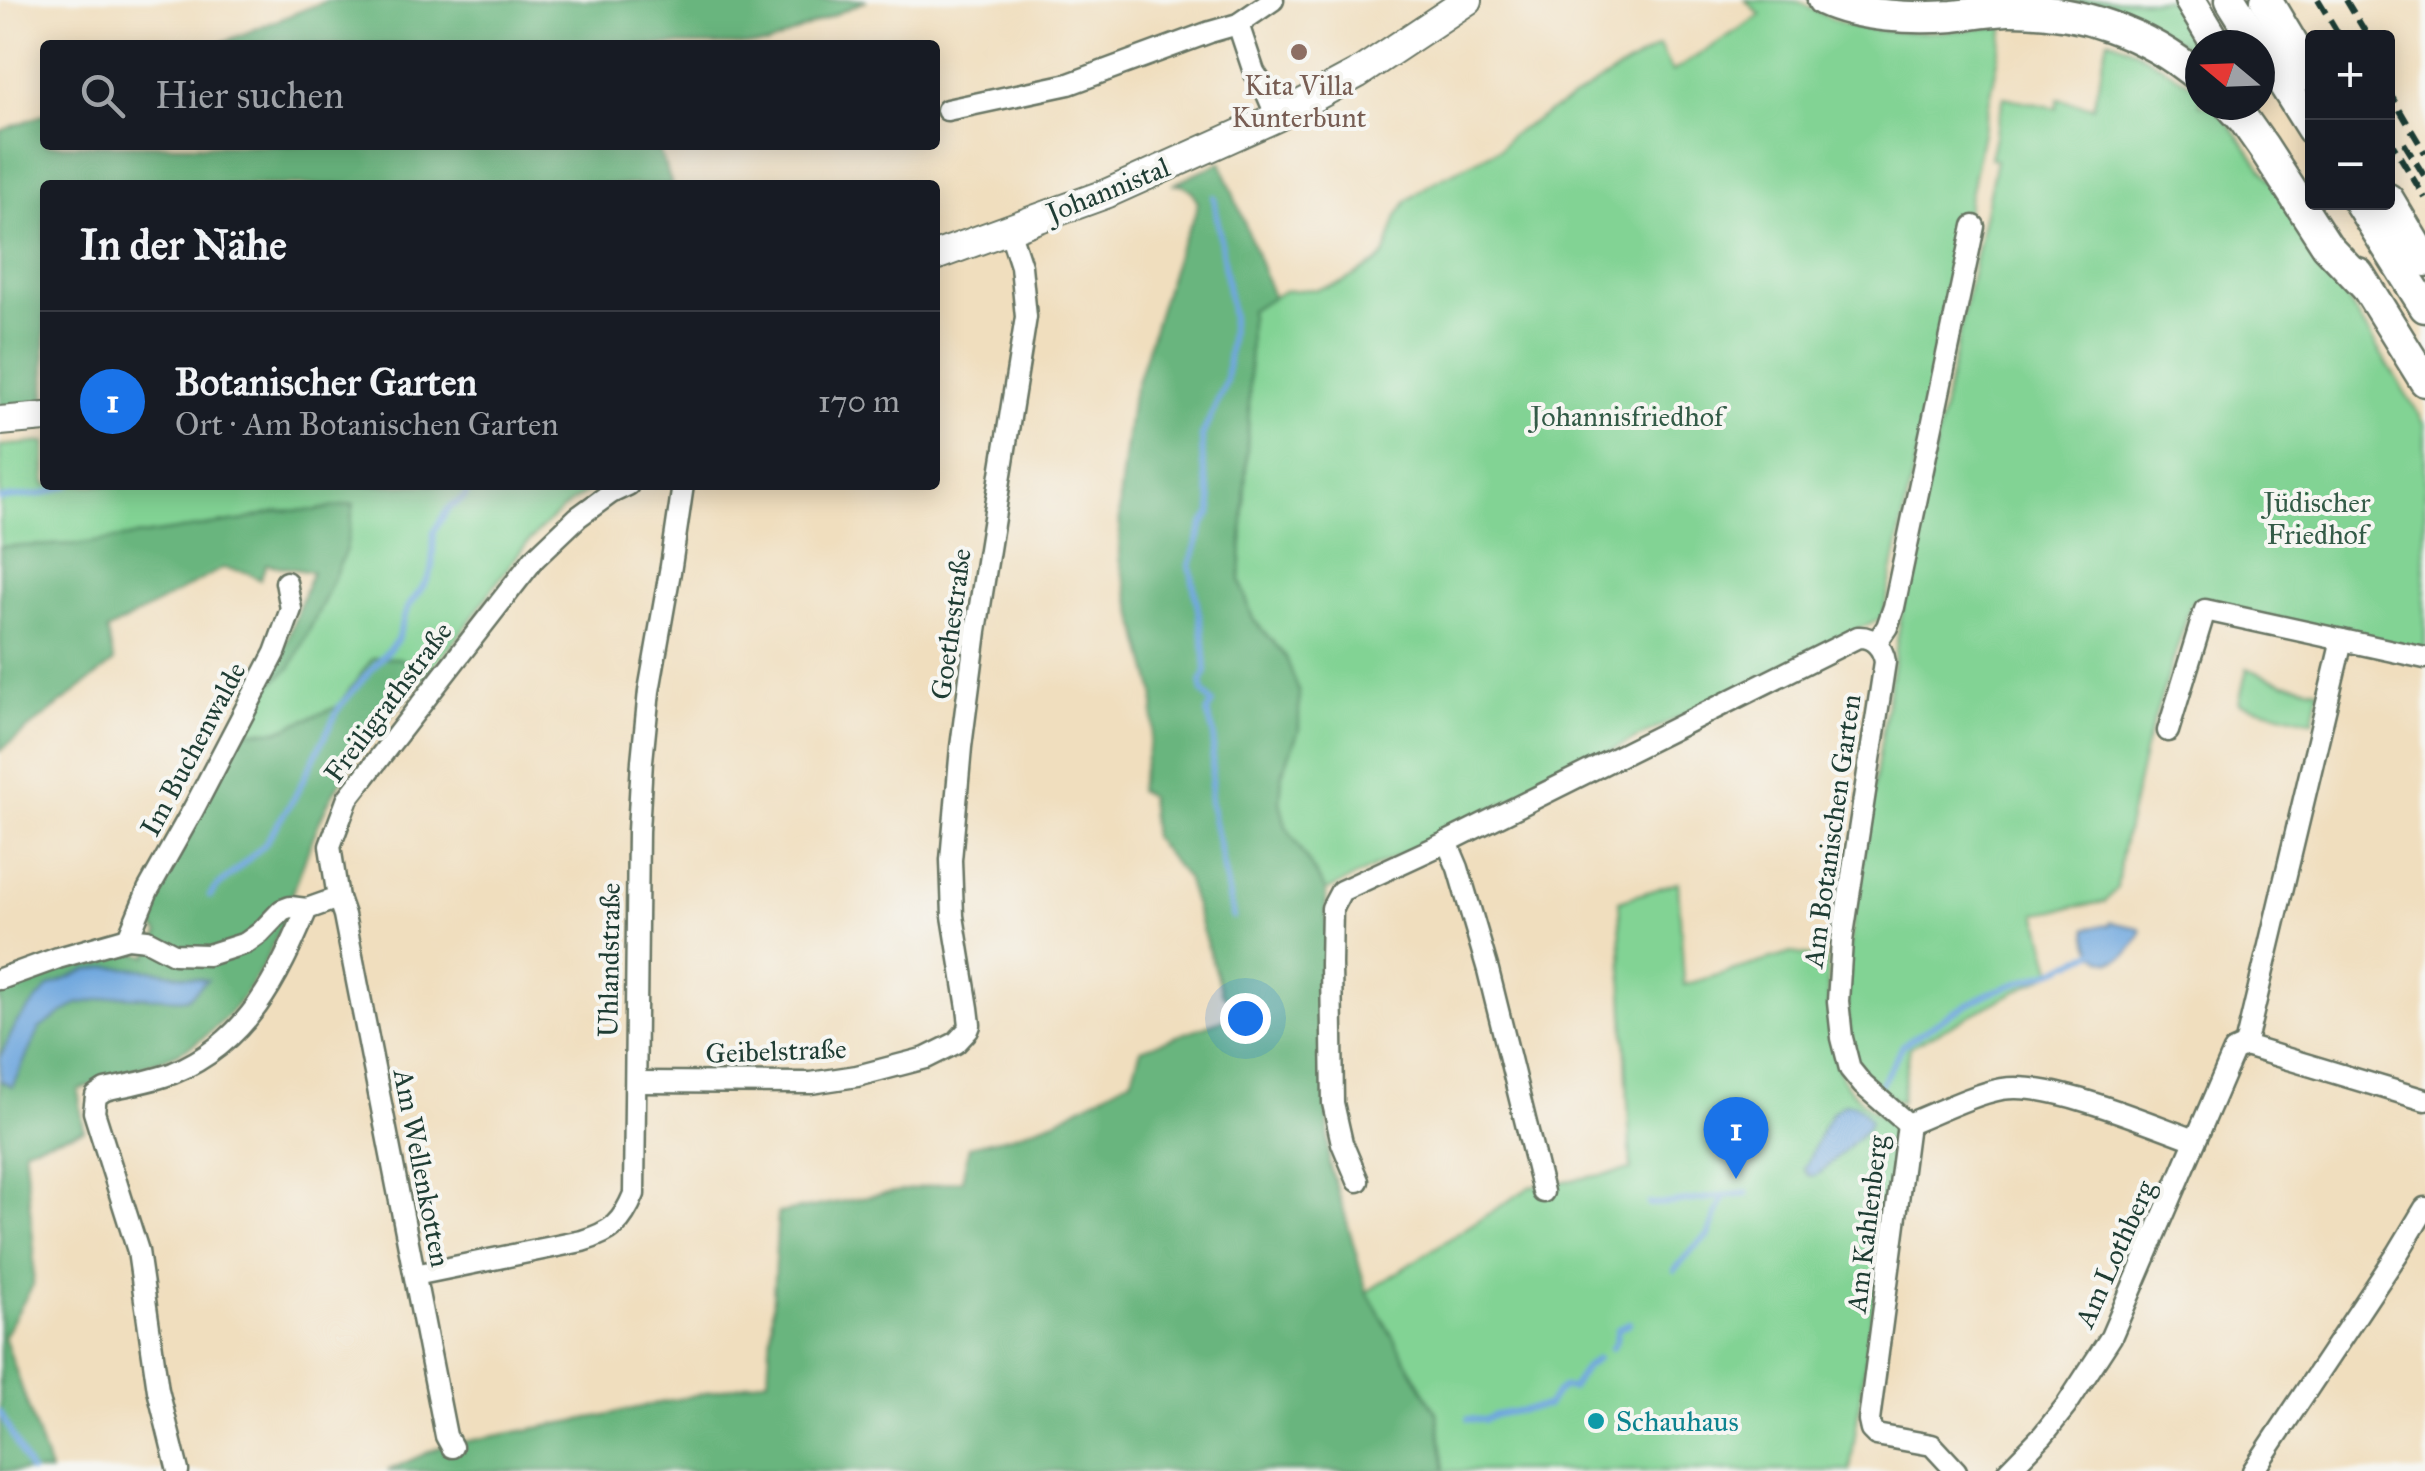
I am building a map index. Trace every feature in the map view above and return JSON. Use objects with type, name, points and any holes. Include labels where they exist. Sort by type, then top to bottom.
[{"type":"highway","points":[[1823,0],[1857,12],[1891,15],[1947,16],[2007,10],[2066,14],[2127,32],[2185,67]]},
{"type":"highway","points":[[2190,0],[2209,30]]},
{"type":"highway","points":[[2231,0],[2250,30]]},
{"type":"highway","points":[[2266,0],[2305,64]]},
{"type":"highway","points":[[2275,70],[2306,120]]},
{"type":"highway","points":[[2244,120],[2326,246],[2366,287]]},
{"type":"highway","points":[[2263,120],[2305,188]]},
{"type":"highway","points":[[2319,210],[2425,380]]},
{"type":"highway","points":[[2364,210],[2425,306]]},
{"type":"highway","points":[[2394,210],[2425,261]]},
{"type":"main road","name":"Johannistal","points":[[940,254],[1108,193],[1277,117],[1357,74],[1468,0]]},
{"type":"main road","points":[[0,421],[40,417]]},
{"type":"street","points":[[946,110],[1069,84],[1238,24],[1273,0]]},
{"type":"street","points":[[1238,24],[1254,72],[1277,117]]},
{"type":"street","name":"Am Botanischen Garten","points":[[1876,643],[1887,628],[1894,606],[1974,226]]},
{"type":"street","name":"Goethestraße","points":[[968,1030],[953,916],[951,860],[976,631],[1026,317],[1021,266],[1009,229]]},
{"type":"street","name":"Freiligrathstraße","points":[[338,898],[330,846],[348,798],[534,559],[578,517],[617,490]]},
{"type":"street","name":"Uhlandstraße","points":[[415,1275],[602,1235],[625,1216],[634,1194],[642,761],[649,691],[682,490]]},
{"type":"street","name":"Im Buchenwalde","points":[[128,938],[148,890],[275,653],[291,609],[286,582]]},
{"type":"street","points":[[2168,731],[2205,610],[2425,658]]},
{"type":"street","name":"Am Botanischen Garten","points":[[1358,1181],[1342,1144],[1334,1103],[1332,908],[1342,892],[1858,637],[1876,643],[1885,662],[1842,941],[1838,1002],[1850,1069],[1908,1124]]},
{"type":"street","name":"Am Lothberg","points":[[2008,1471],[2066,1406],[2111,1337],[2230,1056],[2246,1046],[2342,640]]},
{"type":"street","points":[[1447,842],[1488,970],[1542,1192]]},
{"type":"street","points":[[0,979],[128,938],[147,940],[174,954],[208,956],[246,942],[282,910],[307,909],[338,898]]},
{"type":"street","name":"Am Wellenkotten","points":[[338,898],[446,1436],[452,1447]]},
{"type":"street","points":[[178,1471],[158,1390],[138,1251],[94,1104],[96,1096],[105,1090],[173,1073],[218,1048],[254,1012],[284,962],[307,909]]},
{"type":"street","name":"Geibelstraße","points":[[636,1082],[811,1082],[858,1076],[926,1058],[956,1043],[968,1030]]},
{"type":"street","points":[[2246,1046],[2425,1100]]},
{"type":"street","name":"Am Kahlenberg","points":[[1948,1467],[1932,1445],[1876,1435],[1868,1421],[1908,1124],[1995,1090],[2028,1088],[2195,1140]]},
{"type":"street","points":[[2253,1471],[2425,1208]]},
{"type":"green space","points":[[328,0],[867,0],[778,40],[228,40]]},
{"type":"green space","name":"Johannisfriedhof","points":[[1745,0],[1799,2],[1842,23],[1888,31],[2005,26],[1883,617],[1326,891],[1286,826],[1280,802],[1282,774],[1299,730],[1286,657],[1253,619],[1240,580],[1250,310],[1284,291],[1341,283],[1376,263],[1385,254],[1397,216],[1407,201],[1430,184],[1501,148],[1510,136],[1659,46],[1672,72],[1761,15]]},
{"type":"green space","points":[[2058,0],[2177,0],[2192,30],[2185,30],[2185,46],[2133,19]]},
{"type":"green space","name":"Jüdischer Friedhof","points":[[2108,39],[2185,80],[2185,120],[2227,120],[2290,208],[2425,424],[2425,651],[2192,601],[2146,745],[2117,888],[2105,902],[2037,913],[2053,972],[1910,1047],[1901,1102],[1873,1083],[1857,1062],[1849,1028],[1847,971],[1912,555],[1996,160],[1990,158],[2004,97],[2056,108],[2058,99],[2093,107]]},
{"type":"green space","points":[[40,116],[40,150],[659,150],[670,180],[40,180],[40,406],[0,410],[0,131]]},
{"type":"green space","points":[[1221,162],[1273,297],[1250,310],[1240,580],[1253,619],[1286,657],[1299,692],[1299,730],[1282,774],[1280,802],[1286,826],[1326,891],[1329,1164],[1367,1292],[1437,1414],[1445,1471],[387,1471],[442,1446],[768,1379],[778,1213],[962,1180],[969,1146],[1058,1119],[1132,1078],[1141,1049],[1247,1011],[1233,1005],[1222,993],[1186,878],[1153,838],[1149,796],[1138,790],[1153,729],[1155,694],[1119,559],[1120,493],[1131,402],[1178,250],[1196,213],[1192,191],[1182,184],[1172,185]]},
{"type":"green space","points":[[40,442],[40,490],[590,490],[558,513],[526,545],[431,670],[398,658],[373,658],[337,707],[277,731],[242,731],[264,690],[291,667],[325,598],[346,549],[353,505],[277,511],[245,520],[81,544],[0,547],[0,446]]},
{"type":"green space","points":[[354,504],[346,549],[325,598],[291,667],[264,690],[312,572],[266,564],[260,580],[246,572],[223,568],[107,631],[114,662],[0,751],[0,547],[81,544],[245,520],[277,511]]},
{"type":"green space","points":[[373,658],[398,658],[431,670],[338,785],[314,834],[280,928],[251,987],[230,1013],[194,1044],[78,1090],[84,1130],[24,1148],[34,1249],[33,1285],[4,1336],[50,1471],[0,1471],[0,988],[114,948],[148,956],[159,934],[150,916],[153,896],[242,731],[278,731],[337,707]]},
{"type":"green space","points":[[2247,668],[2284,683],[2319,689],[2313,721],[2239,703]]},
{"type":"green space","points":[[1678,882],[1684,985],[1792,953],[1827,959],[1830,1023],[1840,1072],[1857,1096],[1898,1130],[1850,1471],[1445,1471],[1437,1414],[1367,1292],[1530,1187],[1631,1170],[1619,901]]},
{"type":"water","points":[[2110,922],[2140,928],[2141,932],[2128,953],[2114,961],[2101,959],[2087,935],[2087,928]]},
{"type":"water","points":[[111,967],[207,980],[187,999],[120,996],[77,1004],[40,1028],[12,1087],[0,1080],[0,1058],[17,1022],[50,986],[87,970]]},
{"type":"water","points":[[1847,1103],[1866,1114],[1870,1121],[1867,1129],[1821,1172],[1808,1175],[1804,1168],[1821,1131],[1832,1113]]},
{"type":"waterway","points":[[1214,197],[1232,318],[1226,382],[1202,436],[1211,513],[1190,565],[1204,642],[1206,672],[1201,682],[1212,703],[1207,713],[1214,734],[1210,802],[1233,917]]},
{"type":"waterway","points":[[0,499],[55,490]]},
{"type":"waterway","points":[[210,896],[264,845],[294,798],[340,706],[397,640],[407,609],[432,569],[434,531],[448,509],[468,490]]},
{"type":"waterway","points":[[1881,1084],[1903,1045],[1947,1016],[1989,993],[2098,950]]},
{"type":"waterway","points":[[1649,1204],[1747,1193]]},
{"type":"waterway","points":[[1675,1270],[1708,1236],[1724,1195]]},
{"type":"waterway","points":[[1611,1348],[1618,1329],[1629,1323]]},
{"type":"waterway","points":[[1556,1393],[1563,1387],[1572,1388],[1586,1367],[1597,1359]]},
{"type":"waterway","points":[[1468,1419],[1485,1420],[1547,1406],[1554,1396]]},
{"type":"waterway","points":[[0,1412],[30,1471]]},
{"type":"railway","points":[[2318,0],[2336,30]]},
{"type":"railway","points":[[2346,0],[2364,30]]},
{"type":"railway","points":[[2395,102],[2425,153]]},
{"type":"railway","points":[[2404,143],[2425,177]]},
{"type":"railway","points":[[2395,149],[2425,198]]},
{"type":"place","name":"Kita Villa Kunterbunt","points":[[1299,52]]},
{"type":"place","name":"Botanischer Garten","points":[[1736,1179]]},
{"type":"place","name":"Schauhaus","points":[[1596,1421]]}]
